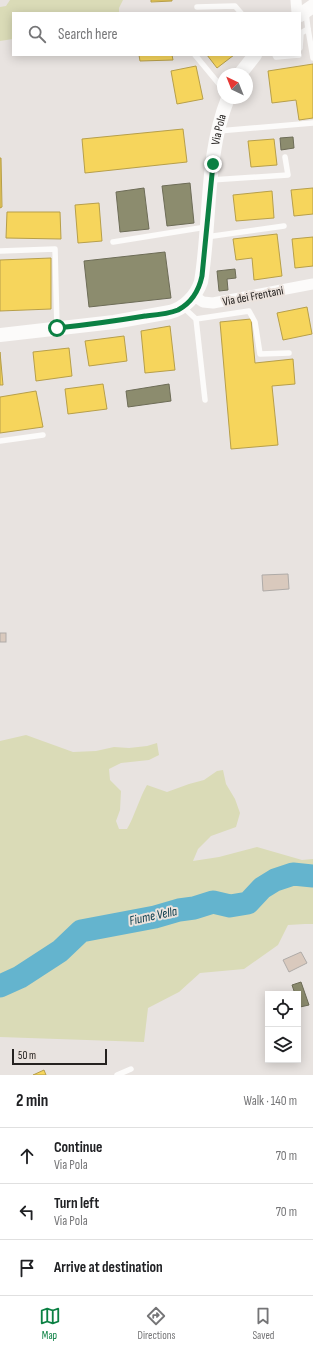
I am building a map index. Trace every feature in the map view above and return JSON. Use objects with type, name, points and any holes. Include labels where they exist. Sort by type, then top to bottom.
[{"type":"street","points":[[296,0],[304,11]]},
{"type":"street","points":[[245,68],[254,56]]},
{"type":"street","name":"Via Pola","points":[[0,335],[114,322],[170,312],[183,306],[194,296],[201,282],[211,180],[218,130],[226,104]]},
{"type":"street","name":"Via dei Frentani","points":[[194,296],[203,302],[213,303],[313,284]]},
{"type":"lane","points":[[197,7],[235,6],[240,12]]},
{"type":"lane","points":[[304,11],[313,58]]},
{"type":"lane","points":[[301,33],[308,29]]},
{"type":"lane","points":[[196,56],[217,82]]},
{"type":"lane","points":[[276,56],[288,56]]},
{"type":"lane","points":[[218,130],[313,123]]},
{"type":"lane","points":[[211,180],[288,175],[285,157]]},
{"type":"lane","points":[[112,242],[206,232],[284,226]]},
{"type":"lane","points":[[0,251],[55,249],[57,328]]},
{"type":"lane","points":[[183,306],[196,319],[205,400]]},
{"type":"lane","points":[[196,319],[249,312],[256,322],[260,354],[289,353]]},
{"type":"lane","points":[[0,441],[43,435]]},
{"type":"lane","points":[[117,1075],[131,1069]]},
{"type":"green space","points":[[10,0],[123,0],[119,8],[119,12],[12,12],[12,39],[0,41],[0,7],[6,6]]},
{"type":"green space","points":[[26,735],[73,752],[96,751],[114,747],[129,748],[157,743],[159,755],[149,760],[121,763],[109,769],[110,780],[121,791],[120,810],[116,821],[119,829],[127,829],[147,785],[167,792],[204,780],[217,771],[223,770],[226,784],[235,799],[240,813],[236,827],[211,836],[198,849],[193,861],[219,857],[257,847],[302,860],[313,859],[313,924],[288,925],[278,945],[244,969],[200,973],[179,992],[148,1008],[144,1042],[0,1037],[0,741]]},
{"type":"building: Homes","points":[[151,0],[172,0],[172,1],[151,2]]},
{"type":"building: Homes","points":[[139,56],[172,56],[173,60],[140,61]]},
{"type":"building: Homes","points":[[208,56],[233,56],[217,68]]},
{"type":"building: Homes","points":[[313,64],[313,118],[299,120],[296,100],[272,103],[268,71]]},
{"type":"building: Homes","points":[[196,66],[203,99],[177,104],[171,71]]},
{"type":"building: Homes","points":[[183,129],[187,162],[85,173],[82,139]]},
{"type":"building: Homes","points":[[274,139],[277,165],[251,167],[248,141]]},
{"type":"building: Homes","points":[[0,158],[2,207],[0,208]]},
{"type":"building: Homes","points":[[313,188],[313,214],[294,216],[291,190]]},
{"type":"building: Homes","points":[[272,191],[274,218],[236,221],[233,195]]},
{"type":"building: Homes","points":[[99,203],[102,241],[78,243],[75,205]]},
{"type":"building: Homes","points":[[7,212],[60,212],[61,239],[6,238]]},
{"type":"building: Homes","points":[[277,234],[282,276],[254,280],[252,258],[236,260],[233,239]]},
{"type":"building: Homes","points":[[313,237],[313,266],[295,268],[292,239]]},
{"type":"building: Homes","points":[[51,258],[51,309],[0,311],[0,260]]},
{"type":"building: Homes","points":[[307,307],[312,334],[283,340],[277,313]]},
{"type":"building: Homes","points":[[251,319],[255,363],[293,359],[295,384],[272,386],[278,445],[231,449],[220,322]]},
{"type":"building: Homes","points":[[170,326],[175,370],[145,373],[141,331]]},
{"type":"building: Homes","points":[[124,336],[127,361],[89,366],[85,341]]},
{"type":"building: Homes","points":[[69,348],[72,376],[36,381],[33,352]]},
{"type":"building: Homes","points":[[0,352],[3,385],[0,385]]},
{"type":"building: Homes","points":[[103,384],[107,409],[68,414],[65,389]]},
{"type":"building: Homes","points":[[36,391],[43,427],[0,433],[0,397]]},
{"type":"building: Homes","points":[[44,1070],[46,1075],[33,1075]]},
{"type":"building: Industry","points":[[293,137],[294,148],[281,150],[280,138]]},
{"type":"building: Industry","points":[[190,183],[194,223],[167,226],[162,186]]},
{"type":"building: Industry","points":[[144,188],[149,229],[120,232],[116,192]]},
{"type":"building: Industry","points":[[165,252],[171,298],[89,307],[84,261]]},
{"type":"building: Industry","points":[[235,269],[236,278],[227,279],[228,290],[219,291],[217,271]]},
{"type":"building: Industry","points":[[169,384],[171,401],[128,407],[126,391]]},
{"type":"building: Industry","points":[[301,982],[309,1005],[301,1007],[301,991],[294,991],[292,985]]},
{"type":"building: Other","points":[[288,574],[289,589],[263,591],[262,575]]},
{"type":"building: Other","points":[[0,633],[6,633],[6,642],[0,642]]},
{"type":"building: Other","points":[[301,952],[307,963],[289,972],[283,960]]},
{"type":"waterway","name":"Fiume Vella","points":[[0,986],[20,977],[60,951],[81,931],[155,917],[213,902],[230,906],[248,903],[262,888],[275,880],[293,874],[313,876]]},
{"type":"route","points":[[57,328],[114,322],[175,311],[194,296],[199,287],[202,276],[213,164]]}]
